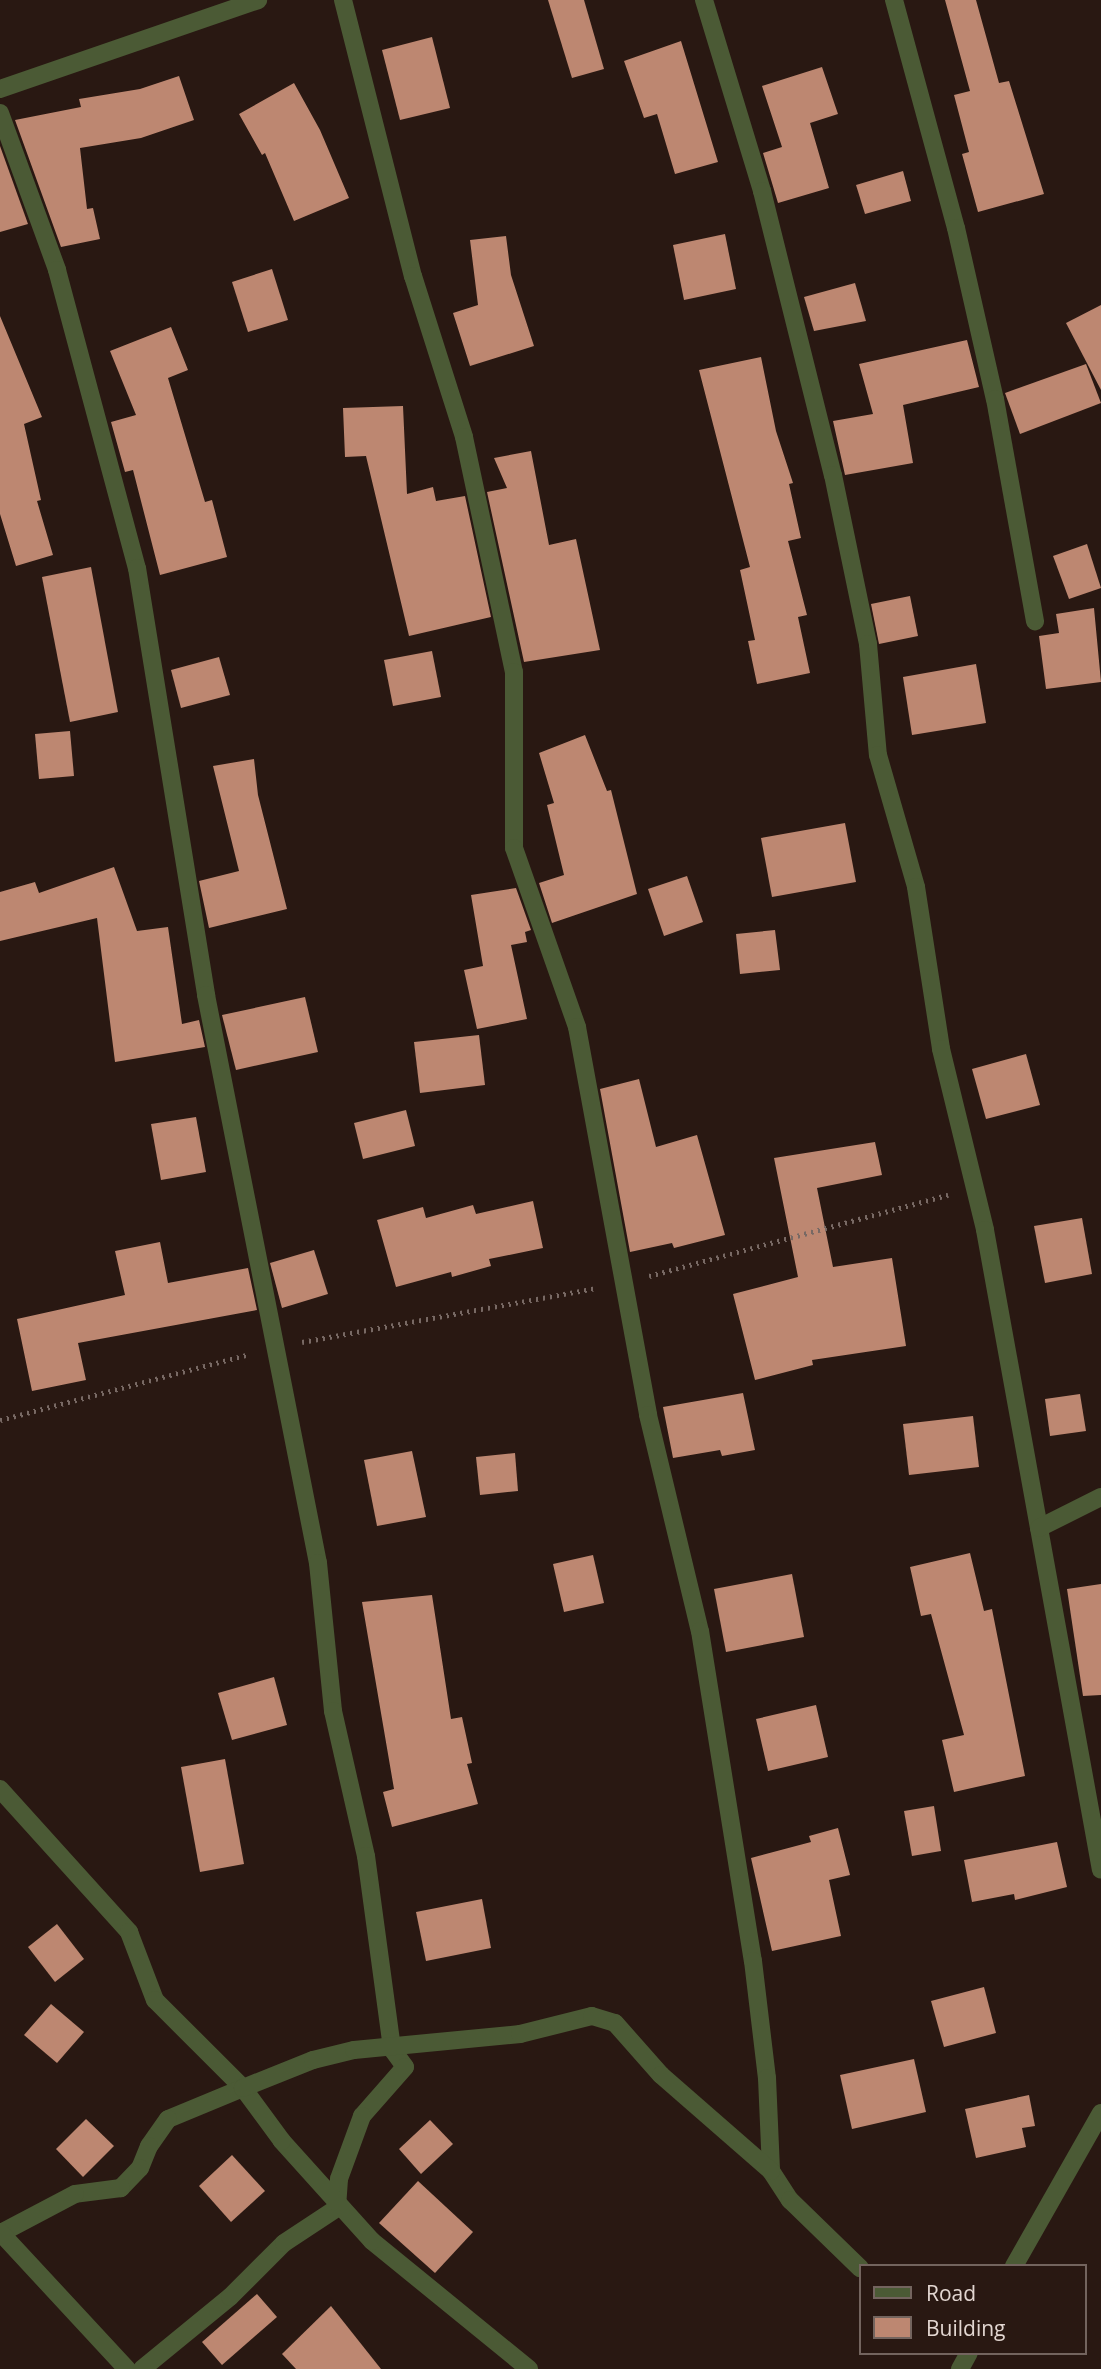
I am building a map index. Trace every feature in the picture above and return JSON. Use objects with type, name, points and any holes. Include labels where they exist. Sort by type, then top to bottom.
[{"type":"street","points":[[0,89],[258,0]]},
{"type":"street","points":[[344,0],[413,276],[464,436],[514,672],[514,848],[577,1027],[621,1283],[700,1631],[753,1961],[767,2078],[771,2171]]},
{"type":"street","points":[[704,0],[762,191],[833,475],[868,644],[878,755],[916,887],[941,1049],[974,1187],[1101,1870]]},
{"type":"street","points":[[894,0],[989,373],[1035,621]]},
{"type":"street","points":[[0,113],[57,271],[137,568],[206,995],[318,1563],[332,1711],[366,1856],[391,2049],[405,2067],[362,2116],[339,2179],[337,2208]]},
{"type":"street","points":[[1039,1528],[1101,1497]]},
{"type":"street","points":[[0,1789],[129,1932],[155,2000],[243,2088],[337,2208],[372,2241],[529,2369]]},
{"type":"street","points":[[127,2369],[0,2233],[75,2194],[121,2188],[140,2168],[149,2146],[168,2119],[313,2060],[354,2050],[391,2049],[520,2034],[592,2016],[615,2023],[661,2075],[771,2171],[790,2200],[860,2268]]},
{"type":"street","points":[[1015,2264],[1101,2113]]},
{"type":"street","points":[[142,2369],[230,2297],[284,2243],[337,2208]]},
{"type":"path","points":[[0,1420],[274,1348],[621,1283],[974,1187]]},
{"type":"building","points":[[548,0],[584,0],[604,69],[572,78]]},
{"type":"building","points":[[945,0],[976,0],[999,83],[1009,81],[1044,194],[978,212],[962,154],[969,152],[954,95],[970,91]]},
{"type":"building","points":[[432,37],[450,108],[400,120],[382,50]]},
{"type":"building","points":[[681,41],[718,162],[675,174],[657,114],[644,118],[624,61]]},
{"type":"building","points":[[822,67],[838,114],[810,123],[829,188],[778,203],[763,153],[782,147],[762,86]]},
{"type":"building","points":[[179,76],[194,120],[141,138],[80,148],[87,209],[93,208],[100,239],[61,247],[15,120],[81,107],[79,99],[140,89]]},
{"type":"building","points":[[294,83],[320,130],[349,198],[294,221],[265,153],[262,155],[239,114]]},
{"type":"building","points":[[0,146],[28,224],[0,232]]},
{"type":"building","points":[[903,171],[911,201],[865,214],[856,185]]},
{"type":"building","points":[[725,234],[736,289],[684,300],[673,245]]},
{"type":"building","points":[[506,236],[511,275],[534,346],[470,366],[453,313],[478,305],[470,240]]},
{"type":"building","points":[[272,269],[288,320],[248,332],[232,282]]},
{"type":"building","points":[[855,283],[866,321],[814,331],[804,297]]},
{"type":"building","points":[[1101,305],[1101,390],[1066,323]]},
{"type":"building","points":[[0,316],[42,417],[24,424],[41,500],[37,501],[53,555],[16,566],[0,514]]},
{"type":"building","points":[[171,327],[188,370],[168,378],[205,502],[212,500],[227,557],[160,575],[133,470],[125,472],[111,422],[136,415],[110,351]]},
{"type":"building","points":[[967,340],[979,387],[903,405],[913,463],[845,475],[833,421],[873,414],[859,364]]},
{"type":"building","points":[[761,357],[776,431],[793,483],[789,484],[801,538],[788,541],[807,615],[798,617],[810,673],[757,684],[748,641],[755,640],[740,570],[750,567],[699,370]]},
{"type":"building","points":[[1086,364],[1101,403],[1020,434],[1005,393]]},
{"type":"building","points":[[403,406],[407,494],[433,487],[436,501],[465,496],[491,617],[409,636],[366,456],[345,457],[343,408]]},
{"type":"building","points":[[531,451],[549,545],[576,539],[600,650],[524,662],[487,492],[507,488],[494,458]]},
{"type":"building","points":[[1087,544],[1101,588],[1069,599],[1053,556]]},
{"type":"building","points":[[91,567],[118,712],[70,722],[42,577]]},
{"type":"building","points":[[910,596],[918,636],[879,644],[871,604]]},
{"type":"building","points":[[1094,608],[1101,682],[1046,689],[1039,636],[1059,633],[1056,614]]},
{"type":"building","points":[[432,651],[441,697],[393,706],[384,660]]},
{"type":"building","points":[[219,657],[230,695],[181,708],[171,670]]},
{"type":"building","points":[[976,664],[986,723],[912,735],[903,677]]},
{"type":"building","points":[[70,731],[74,776],[39,779],[35,734]]},
{"type":"building","points":[[585,735],[607,791],[611,790],[637,894],[552,923],[539,883],[564,875],[547,805],[554,803],[539,753]]},
{"type":"building","points":[[254,759],[258,795],[287,909],[209,928],[199,881],[239,871],[213,766]]},
{"type":"building","points":[[845,823],[856,882],[772,897],[761,838]]},
{"type":"building","points":[[114,867],[137,931],[168,927],[182,1024],[199,1020],[205,1047],[115,1062],[97,918],[0,941],[0,892],[35,882],[39,893]]},
{"type":"building","points":[[687,876],[703,922],[664,936],[648,889]]},
{"type":"building","points":[[516,888],[531,930],[525,932],[527,942],[511,945],[527,1019],[477,1029],[464,970],[483,966],[471,895]]},
{"type":"building","points":[[775,930],[780,970],[740,974],[736,934]]},
{"type":"building","points":[[305,997],[318,1052],[236,1070],[222,1015]]},
{"type":"building","points":[[479,1035],[485,1085],[420,1093],[414,1042]]},
{"type":"building","points":[[1026,1054],[1040,1105],[986,1119],[972,1069]]},
{"type":"building","points":[[639,1079],[656,1147],[697,1135],[725,1235],[674,1248],[672,1243],[630,1252],[600,1089]]},
{"type":"building","points":[[406,1110],[415,1146],[363,1159],[354,1123]]},
{"type":"building","points":[[196,1117],[206,1172],[161,1180],[151,1124]]},
{"type":"building","points":[[875,1142],[882,1175],[817,1188],[833,1267],[892,1258],[906,1346],[812,1360],[813,1365],[755,1380],[733,1294],[798,1277],[774,1158]]},
{"type":"building","points":[[533,1201],[543,1248],[489,1259],[491,1266],[452,1277],[451,1272],[396,1287],[377,1220],[423,1207],[426,1218],[473,1205],[476,1214]]},
{"type":"building","points":[[1082,1218],[1092,1274],[1045,1283],[1034,1226]]},
{"type":"building","points":[[160,1242],[168,1283],[248,1268],[257,1310],[78,1343],[86,1380],[32,1391],[17,1319],[125,1295],[115,1251]]},
{"type":"building","points":[[314,1250],[328,1294],[282,1308],[270,1263]]},
{"type":"building","points":[[743,1393],[755,1450],[722,1456],[720,1450],[673,1458],[663,1407]]},
{"type":"building","points":[[1080,1394],[1086,1431],[1050,1436],[1045,1399]]},
{"type":"building","points":[[973,1416],[979,1467],[909,1475],[903,1424]]},
{"type":"building","points":[[412,1451],[426,1517],[377,1526],[364,1460]]},
{"type":"building","points":[[515,1453],[518,1491],[480,1495],[476,1457]]},
{"type":"building","points":[[970,1553],[984,1611],[992,1609],[1025,1776],[954,1792],[942,1740],[964,1735],[931,1614],[921,1616],[910,1567]]},
{"type":"building","points":[[593,1555],[604,1603],[564,1612],[553,1564]]},
{"type":"building","points":[[792,1574],[804,1637],[726,1652],[714,1589]]},
{"type":"building","points":[[1101,1584],[1101,1695],[1083,1696],[1067,1589]]},
{"type":"building","points":[[432,1595],[451,1719],[462,1717],[472,1763],[467,1764],[478,1804],[392,1827],[383,1792],[394,1789],[362,1602]]},
{"type":"building","points":[[274,1677],[287,1725],[232,1740],[218,1693]]},
{"type":"building","points":[[816,1705],[828,1757],[768,1771],[756,1719]]},
{"type":"building","points":[[225,1759],[244,1864],[200,1872],[181,1767]]},
{"type":"building","points":[[934,1806],[941,1851],[912,1856],[904,1811]]},
{"type":"building","points":[[838,1828],[850,1875],[829,1880],[841,1936],[772,1951],[751,1858],[811,1842],[809,1836]]},
{"type":"building","points":[[1057,1842],[1067,1887],[1015,1900],[1014,1894],[972,1902],[964,1860]]},
{"type":"building","points":[[482,1899],[491,1948],[426,1961],[416,1912]]},
{"type":"building","points":[[57,1924],[84,1959],[55,1982],[28,1947]]},
{"type":"building","points":[[984,1987],[996,2033],[944,2047],[931,2001]]},
{"type":"building","points":[[51,2004],[84,2032],[57,2063],[24,2035]]},
{"type":"building","points":[[914,2059],[926,2112],[852,2129],[840,2075]]},
{"type":"building","points":[[1029,2095],[1035,2126],[1022,2128],[1026,2147],[976,2158],[965,2109]]},
{"type":"building","points":[[86,2119],[114,2146],[83,2177],[56,2149]]},
{"type":"building","points":[[430,2120],[453,2144],[421,2174],[399,2149]]},
{"type":"building","points":[[232,2155],[265,2191],[231,2222],[199,2186]]},
{"type":"building","points":[[418,2181],[473,2232],[435,2273],[379,2223]]},
{"type":"building","points":[[257,2294],[277,2317],[222,2365],[202,2342]]},
{"type":"building","points":[[331,2306],[381,2369],[296,2369],[282,2354]]}]
